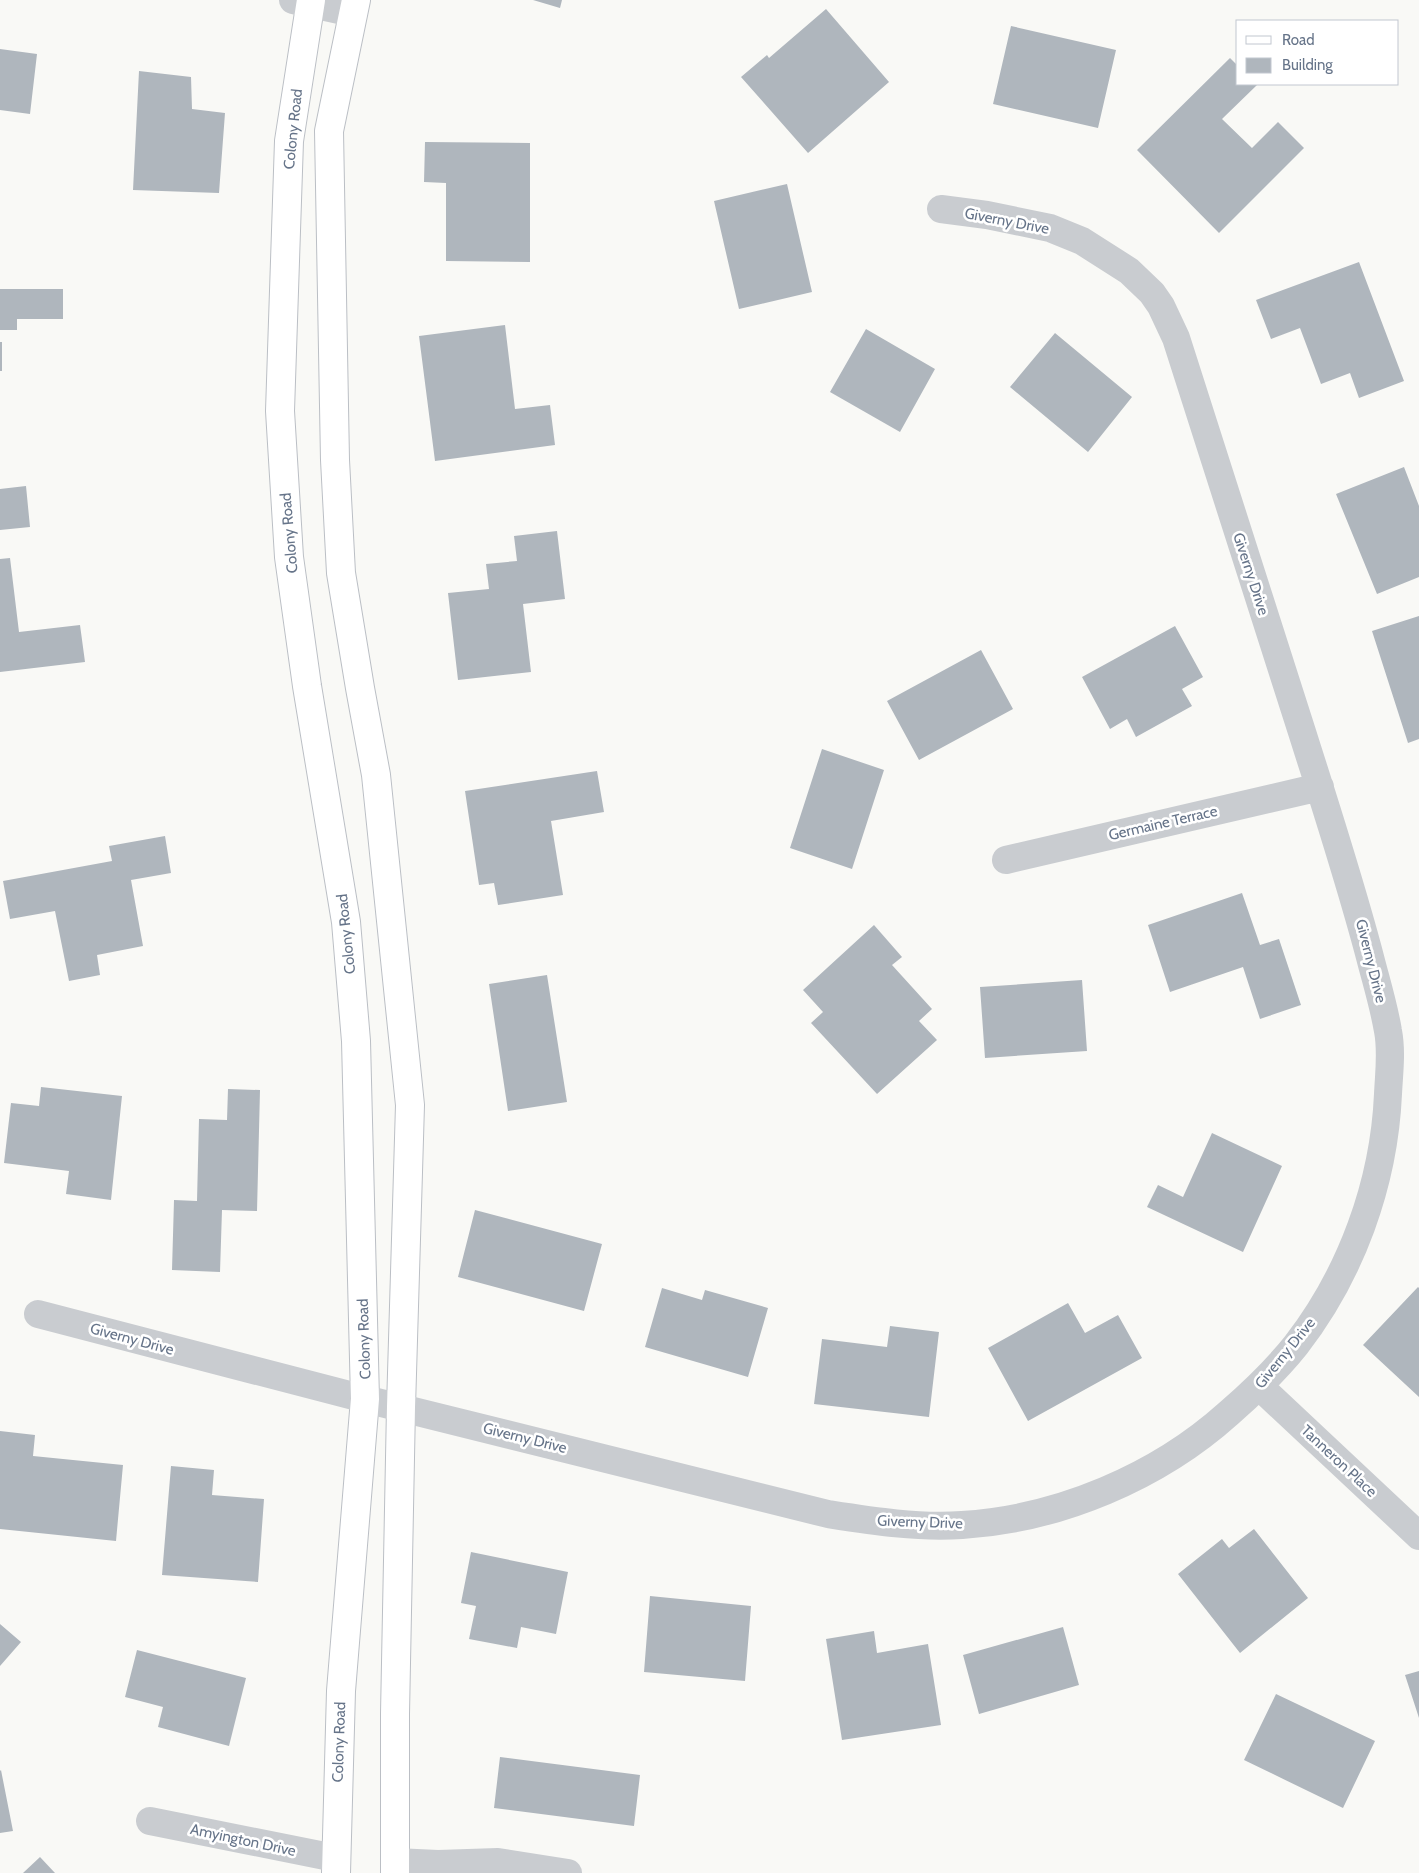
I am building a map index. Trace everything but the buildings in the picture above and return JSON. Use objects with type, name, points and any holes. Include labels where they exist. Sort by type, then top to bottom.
[{"type":"main road","name":"Colony Road","points":[[305,1],[289,141],[280,411],[289,557],[307,686],[346,922],[356,1041],[366,1399],[341,1691],[336,1866]]},
{"type":"main road","points":[[354,6],[329,130],[335,460],[342,572],[376,775],[410,1105],[395,1705],[395,1867]]},
{"type":"street","points":[[305,1],[354,6]]},
{"type":"street","name":"Giverny Drive","points":[[38,1314],[366,1399],[828,1514],[894,1525],[962,1525],[1022,1517],[1087,1498],[1119,1486],[1178,1453],[1206,1434],[1260,1386],[1295,1346],[1315,1317],[1349,1256],[1374,1191],[1387,1122],[1390,1055],[1388,1031],[1354,895],[1176,338],[1161,306],[1152,293],[1129,271],[1082,241],[1050,228],[987,215],[941,209]]},
{"type":"street","name":"Germaine Terrace","points":[[1006,860],[1320,787]]},
{"type":"street","name":"Tanneron Place","points":[[1260,1386],[1419,1536]]},
{"type":"street","name":"Amyington Drive","points":[[150,1821],[336,1866]]},
{"type":"street","points":[[395,1867],[498,1862],[568,1873]]}]
